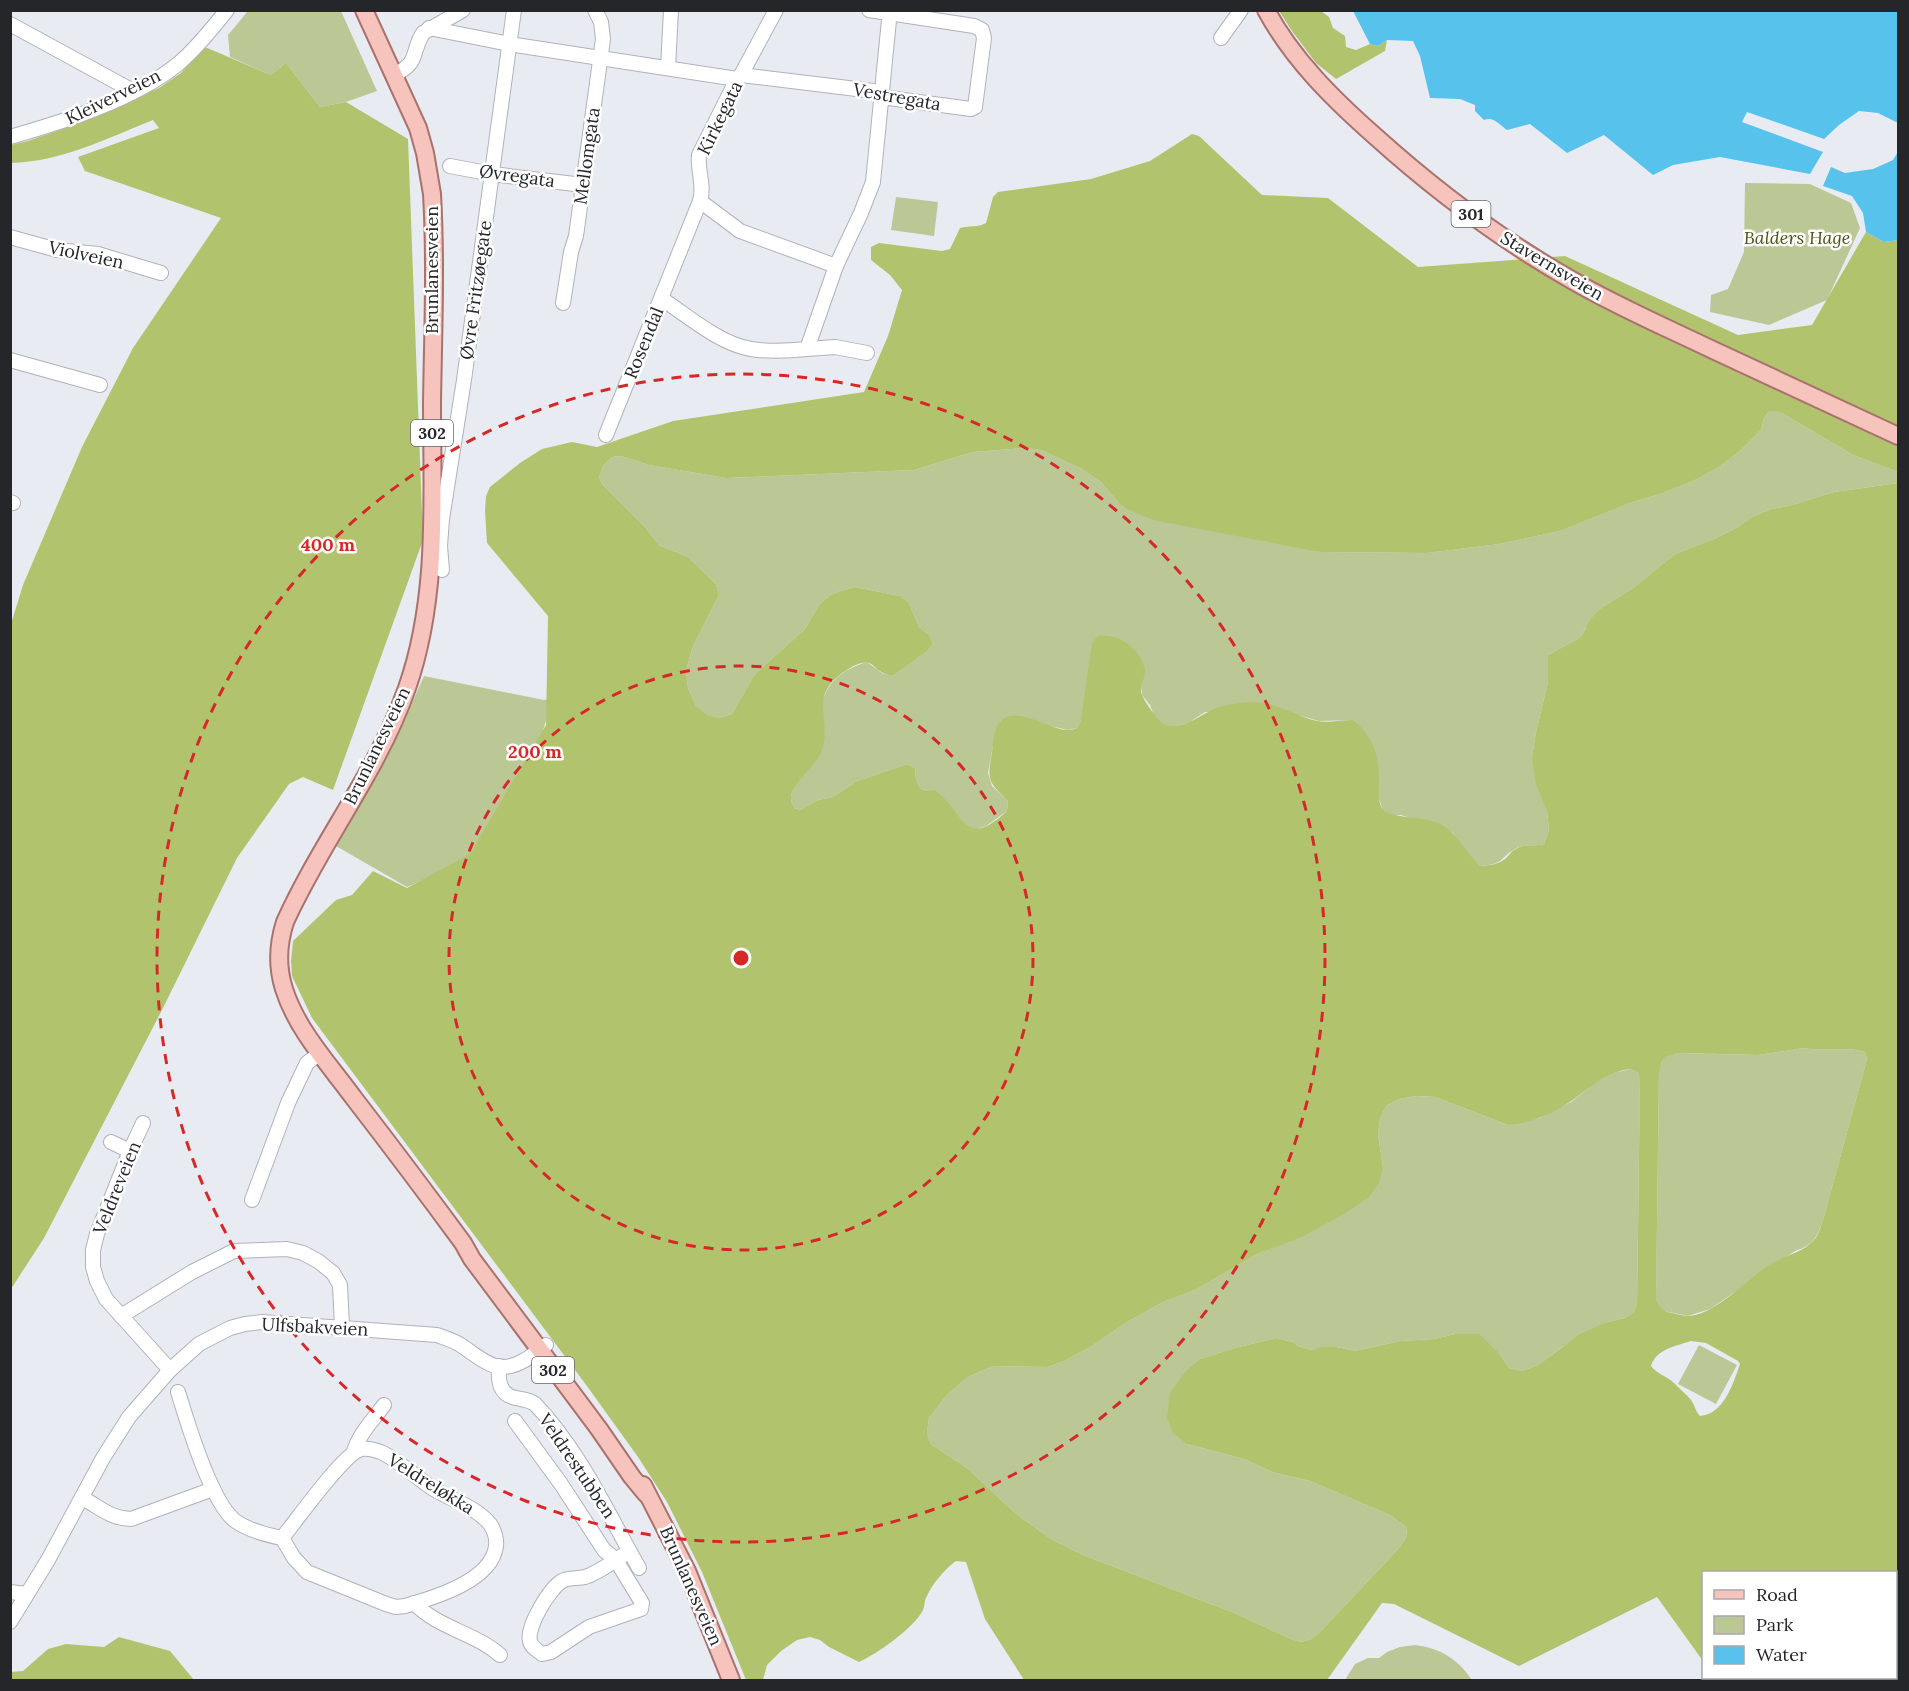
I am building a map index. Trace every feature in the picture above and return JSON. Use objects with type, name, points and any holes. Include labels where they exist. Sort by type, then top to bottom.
[{"type":"main road","name":"Brunlanesveien","points":[[364,10],[420,134],[432,194],[430,567],[421,633],[412,673],[398,712],[296,900],[282,932],[279,956],[285,991],[300,1023],[320,1053],[464,1243],[477,1255],[646,1494],[687,1571],[731,1680]]},
{"type":"main road","name":"Stavernsveien","points":[[1266,10],[1302,63],[1350,114],[1421,176],[1502,236],[1550,267],[1606,298],[1899,436]]},
{"type":"street","name":"Kleiverveien","points":[[10,137],[60,123],[134,91],[178,64],[227,10]]},
{"type":"street","points":[[394,75],[412,63],[419,38],[429,28],[463,10]]},
{"type":"street","name":"Øvre Fritzøegate","points":[[442,570],[440,546],[442,519],[464,380],[514,10]]},
{"type":"street","name":"Mellomgata","points":[[563,303],[571,252],[576,236],[601,59],[603,30],[595,10]]},
{"type":"street","points":[[668,68],[671,10]]},
{"type":"street","name":"Kirkegata","points":[[662,298],[700,201],[703,187],[698,163],[699,155],[776,10]]},
{"type":"street","points":[[807,349],[836,266],[873,182],[890,12],[869,10]]},
{"type":"street","points":[[1221,38],[1241,10]]},
{"type":"street","name":"Vestregata","points":[[429,28],[601,59],[873,91],[882,96],[973,109],[976,105],[984,38],[982,30],[974,26],[890,12]]},
{"type":"street","points":[[10,24],[134,91]]},
{"type":"street","name":"Øvregata","points":[[450,166],[492,174],[583,185]]},
{"type":"street","points":[[700,201],[740,231],[836,266]]},
{"type":"street","name":"Violveien","points":[[10,237],[57,250],[98,254],[161,273]]},
{"type":"street","name":"Rosendal","points":[[606,435],[662,298],[718,336],[749,349],[781,351],[835,347],[867,353]]},
{"type":"street","points":[[10,360],[100,385]]},
{"type":"street","points":[[252,1200],[291,1095],[307,1063],[320,1053]]},
{"type":"street","name":"Veldreveien","points":[[144,1123],[130,1151],[97,1234],[93,1250],[93,1266],[106,1299],[170,1370]]},
{"type":"street","points":[[111,1142],[130,1151]]},
{"type":"street","points":[[121,1316],[192,1272],[234,1251],[287,1249],[303,1253],[333,1273],[340,1285],[342,1327]]},
{"type":"street","name":"Ulfsbakveien","points":[[10,1622],[103,1458],[129,1417],[170,1370],[198,1344],[213,1336],[245,1324],[262,1322],[437,1335],[462,1346],[481,1361],[492,1366],[499,1366]]},
{"type":"street","points":[[499,1366],[514,1365],[542,1347]]},
{"type":"street","name":"Veldrestubben","points":[[499,1366],[498,1380],[504,1391],[515,1398],[529,1400],[542,1412],[581,1465],[604,1502],[639,1568]]},
{"type":"street","points":[[178,1392],[220,1503],[236,1521],[267,1535],[282,1538],[339,1467],[354,1452],[384,1405]]},
{"type":"street","name":"Veldrestubben","points":[[515,1420],[561,1484],[604,1550],[616,1560],[642,1604],[641,1609],[589,1628],[551,1652],[542,1654],[535,1649],[531,1644],[529,1629],[554,1588],[560,1582],[588,1576],[616,1560],[629,1551]]},
{"type":"street","name":"Veldreløkka","points":[[282,1538],[300,1565],[308,1572],[396,1607],[414,1604],[467,1583],[485,1569],[496,1546],[495,1533],[479,1514],[433,1488],[385,1454],[367,1449],[354,1452]]},
{"type":"street","points":[[82,1498],[109,1515],[131,1519],[213,1489]]},
{"type":"street","points":[[10,1592],[27,1594]]},
{"type":"street","points":[[414,1604],[424,1614],[486,1645],[500,1655]]},
{"type":"green space","points":[[248,11],[341,11],[377,91],[346,102],[320,107],[286,63],[271,75],[230,57],[228,35]]},
{"type":"green space","points":[[1279,11],[1321,11],[1329,17],[1333,28],[1345,36],[1346,47],[1356,50],[1370,44],[1378,46],[1387,40],[1385,51],[1336,79],[1316,63]]},
{"type":"green space","points":[[205,47],[271,75],[286,63],[320,107],[346,102],[408,139],[423,540],[333,790],[303,777],[289,784],[237,858],[163,1008],[44,1238],[11,1289],[11,624],[23,585],[82,447],[133,348],[221,218],[85,171],[78,157],[159,128],[153,120],[84,148],[29,162],[11,163],[11,145],[74,125],[159,88],[181,73]]},
{"type":"green space","points":[[1192,134],[1199,136],[1262,195],[1328,198],[1418,267],[1565,256],[1738,335],[1812,325],[1866,232],[1884,242],[1898,240],[1898,472],[1853,455],[1782,413],[1768,412],[1761,430],[1740,451],[1719,467],[1695,480],[1560,531],[1499,544],[1427,553],[1320,552],[1153,520],[1127,509],[1100,481],[1082,469],[1041,450],[1025,448],[973,452],[914,470],[726,478],[649,465],[621,456],[612,457],[603,466],[599,477],[602,484],[645,527],[659,545],[688,557],[716,584],[719,595],[693,646],[686,670],[688,688],[696,706],[708,716],[720,718],[732,714],[754,675],[805,629],[819,605],[830,595],[855,587],[900,596],[909,603],[919,627],[929,635],[932,644],[926,652],[893,676],[869,663],[863,663],[852,667],[834,680],[827,689],[824,699],[825,730],[821,753],[792,794],[794,808],[800,810],[818,800],[833,797],[857,781],[907,764],[915,768],[920,788],[926,791],[935,790],[966,824],[973,828],[982,828],[993,823],[1007,811],[1008,801],[996,789],[990,775],[996,729],[1002,720],[1009,716],[1029,718],[1059,729],[1077,728],[1081,720],[1092,643],[1098,636],[1106,635],[1121,639],[1139,655],[1145,670],[1142,695],[1154,715],[1164,724],[1179,726],[1216,708],[1249,702],[1271,704],[1317,721],[1353,720],[1367,734],[1375,749],[1379,800],[1382,808],[1398,816],[1429,820],[1442,825],[1455,835],[1481,866],[1502,861],[1519,847],[1544,844],[1549,830],[1547,811],[1536,784],[1532,757],[1548,682],[1548,655],[1581,637],[1590,620],[1601,608],[1633,588],[1675,554],[1714,539],[1750,518],[1771,509],[1834,492],[1898,483],[1898,1680],[1716,1679],[1897,1679],[1897,1571],[1702,1571],[1702,1660],[1657,1597],[1519,1666],[1394,1604],[1382,1603],[1327,1680],[1024,1680],[985,1619],[966,1562],[956,1561],[932,1588],[917,1619],[894,1640],[859,1662],[820,1640],[810,1637],[797,1640],[781,1651],[767,1665],[763,1680],[746,1680],[702,1572],[667,1502],[638,1457],[312,1018],[292,976],[293,941],[336,900],[352,895],[373,871],[407,888],[470,854],[546,725],[548,616],[487,543],[485,511],[486,496],[490,487],[542,449],[572,442],[597,447],[673,421],[864,392],[888,336],[902,290],[890,275],[871,260],[871,247],[879,243],[942,251],[950,249],[960,228],[986,223],[993,197],[998,192],[1091,179],[1150,161]],"holes":[[[1804,1048],[1859,1050],[1865,1052],[1867,1059],[1817,1237],[1803,1249],[1769,1265],[1707,1311],[1686,1316],[1663,1310],[1656,1299],[1659,1075],[1662,1061],[1666,1056],[1678,1053],[1758,1055]],[[1631,1069],[1638,1073],[1640,1079],[1637,1302],[1634,1312],[1625,1318],[1607,1322],[1580,1334],[1538,1365],[1523,1371],[1509,1368],[1499,1353],[1479,1334],[1455,1334],[1434,1339],[1400,1341],[1355,1351],[1337,1347],[1321,1347],[1312,1350],[1276,1338],[1200,1359],[1185,1372],[1170,1393],[1167,1417],[1173,1433],[1187,1444],[1244,1459],[1272,1472],[1310,1481],[1390,1515],[1406,1527],[1407,1536],[1400,1547],[1311,1639],[1301,1642],[1291,1639],[1232,1612],[1083,1555],[1051,1539],[1016,1514],[967,1468],[931,1444],[927,1433],[929,1418],[947,1395],[968,1377],[993,1366],[1048,1367],[1064,1361],[1161,1303],[1197,1289],[1257,1254],[1302,1237],[1369,1197],[1379,1183],[1383,1167],[1378,1134],[1380,1119],[1386,1106],[1399,1099],[1417,1096],[1435,1097],[1508,1125],[1516,1124],[1551,1113],[1601,1080],[1623,1070]],[[1691,1341],[1706,1343],[1740,1364],[1721,1404],[1715,1410],[1700,1416],[1687,1396],[1651,1366],[1662,1352]]]},
{"type":"green space","name":"Balders Hage","points":[[1745,183],[1810,184],[1851,203],[1860,228],[1827,300],[1769,325],[1710,312],[1711,295],[1728,289],[1744,252]]},
{"type":"green space","points":[[896,197],[938,202],[934,236],[891,230]]},
{"type":"green space","points":[[1775,410],[1853,455],[1898,472],[1898,483],[1834,492],[1771,509],[1750,518],[1714,539],[1675,554],[1633,588],[1601,608],[1581,637],[1548,655],[1548,682],[1532,757],[1547,811],[1549,830],[1544,844],[1519,847],[1498,862],[1481,866],[1452,832],[1401,815],[1391,815],[1383,810],[1379,799],[1379,784],[1353,720],[1319,721],[1298,715],[1205,712],[1188,723],[1174,727],[1162,724],[1154,716],[1150,705],[1142,695],[1141,686],[1145,672],[1081,720],[1077,728],[1068,730],[1001,721],[996,729],[988,773],[992,786],[1008,801],[1007,811],[986,826],[974,830],[966,827],[960,819],[920,788],[915,768],[907,764],[857,781],[833,797],[818,800],[800,810],[794,808],[792,793],[821,752],[824,736],[823,701],[830,685],[851,668],[867,662],[882,673],[893,676],[926,652],[929,635],[919,627],[909,603],[900,596],[855,587],[830,595],[819,605],[805,629],[754,675],[732,714],[720,718],[708,717],[696,706],[688,688],[686,670],[693,646],[719,595],[716,584],[688,557],[659,545],[645,527],[602,484],[599,477],[603,466],[612,457],[621,456],[649,465],[726,478],[914,470],[973,452],[1025,448],[1041,450],[1082,469],[1100,481],[1118,502],[1320,552],[1427,553],[1499,544],[1560,531],[1695,480],[1719,467],[1740,451],[1761,430],[1768,412]]},
{"type":"green space","points":[[424,676],[544,700],[550,699],[537,750],[474,858],[407,887],[336,846],[404,721]]},
{"type":"green space","points":[[1804,1048],[1859,1050],[1865,1052],[1867,1059],[1817,1236],[1807,1246],[1795,1251],[1710,1309],[1688,1316],[1664,1311],[1658,1307],[1656,1299],[1659,1075],[1662,1061],[1666,1055],[1678,1053],[1758,1055]]},
{"type":"green space","points":[[1631,1069],[1638,1073],[1640,1078],[1637,1302],[1634,1312],[1625,1318],[1607,1322],[1562,1347],[1538,1365],[1523,1371],[1509,1368],[1499,1353],[1455,1334],[1434,1339],[1400,1341],[1355,1351],[1337,1347],[1312,1350],[1276,1338],[1200,1359],[1187,1444],[1244,1459],[1272,1472],[1310,1481],[1390,1515],[1406,1527],[1407,1536],[1400,1547],[1311,1639],[1301,1642],[1291,1639],[1232,1612],[1083,1555],[1051,1539],[1016,1514],[967,1468],[931,1444],[927,1433],[929,1418],[947,1395],[968,1377],[993,1366],[1048,1367],[1064,1361],[1161,1303],[1197,1289],[1257,1254],[1279,1245],[1383,1167],[1378,1134],[1380,1119],[1386,1106],[1399,1099],[1417,1096],[1435,1097],[1508,1125],[1539,1118],[1571,1102],[1596,1082],[1613,1073]]},
{"type":"green space","points":[[1699,1345],[1737,1365],[1716,1404],[1678,1384]]},
{"type":"green space","points":[[119,1637],[170,1651],[194,1680],[11,1680],[11,1672],[23,1671],[48,1649],[66,1644],[104,1647]]},
{"type":"green space","points":[[1415,1645],[1448,1656],[1461,1666],[1472,1680],[1345,1680],[1355,1664],[1368,1658],[1379,1658],[1400,1647]]},
{"type":"water","points":[[1353,11],[1898,11],[1898,123],[1878,113],[1859,111],[1824,139],[1747,112],[1742,122],[1823,152],[1810,174],[1720,157],[1673,165],[1653,175],[1604,135],[1567,153],[1530,124],[1507,130],[1493,120],[1484,120],[1475,111],[1475,105],[1460,99],[1430,98],[1420,56],[1413,41],[1387,40],[1378,46],[1370,44]]},
{"type":"water","points":[[1898,152],[1898,240],[1884,242],[1866,232],[1863,213],[1852,196],[1823,186],[1831,167],[1845,173],[1873,169],[1893,160]]}]
